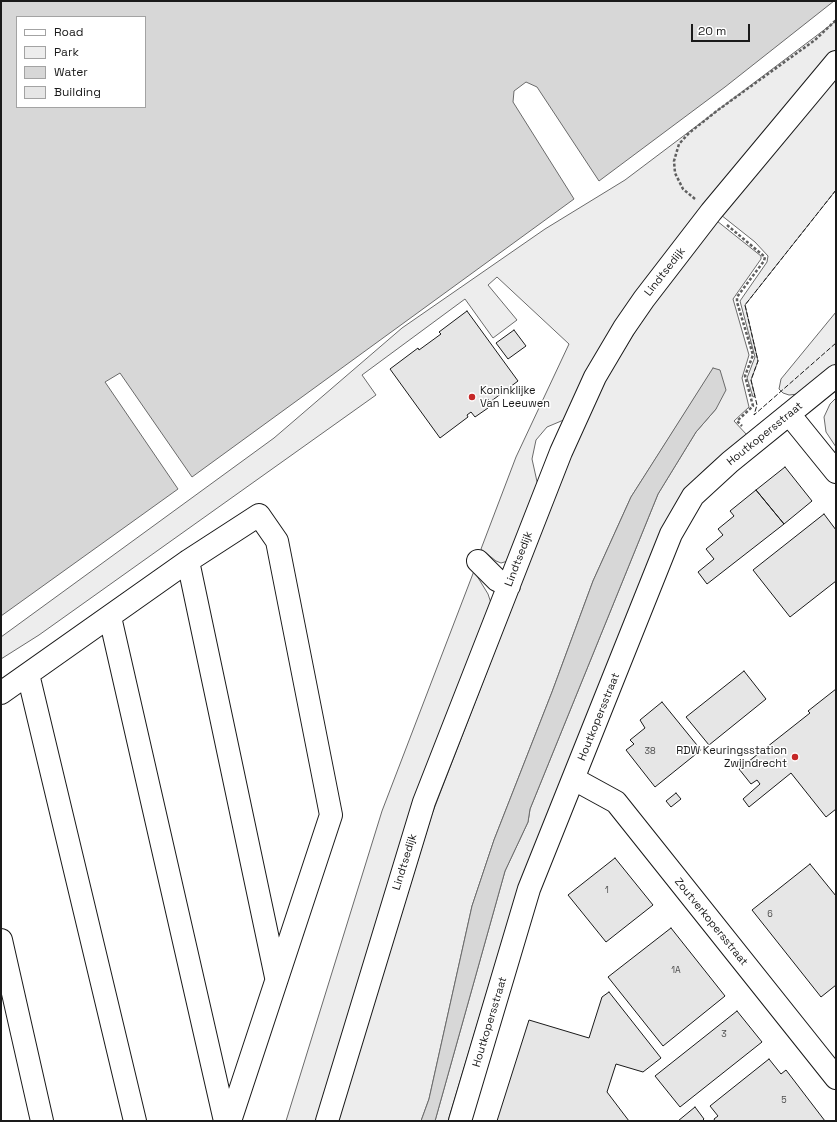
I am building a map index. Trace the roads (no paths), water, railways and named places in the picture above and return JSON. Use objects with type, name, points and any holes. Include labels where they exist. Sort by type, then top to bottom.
[{"type":"street","name":"Lindtsedijk","points":[[326,1121],[424,802],[561,452],[596,377],[624,328],[644,299],[711,212],[836,62]]},
{"type":"street","name":"Houtkopersstraat","points":[[460,1121],[529,889],[671,534],[693,496],[756,441],[836,376]]},
{"type":"street","points":[[789,414],[836,472]]},
{"type":"street","points":[[1,692],[188,561],[259,514],[277,540],[331,815],[276,976],[230,1121]]},
{"type":"street","points":[[188,561],[276,976]]},
{"type":"street","points":[[478,561],[497,580],[509,586]]},
{"type":"street","points":[[110,617],[225,1121]]},
{"type":"street","points":[[28,674],[135,1121]]},
{"type":"street","name":"Zoutverkopersstraat","points":[[574,779],[616,802],[836,1078]]},
{"type":"street","points":[[1,940],[42,1121]]},
{"type":"water","points":[[1,1],[834,1],[725,87],[599,181],[537,87],[526,82],[514,91],[513,102],[574,199],[192,477],[120,373],[105,382],[178,489],[1,616]]},
{"type":"water","points":[[713,368],[720,370],[726,390],[716,409],[696,432],[658,494],[530,809],[528,822],[505,871],[435,1121],[421,1121],[429,1099],[472,906],[494,840],[552,692],[593,581],[631,497]]},
{"type":"place","name":"Koninklijke Van Leeuwen","points":[[472,397]]},
{"type":"place","name":"RDW Keuringsstation Zwijndrecht","points":[[795,757]]}]
